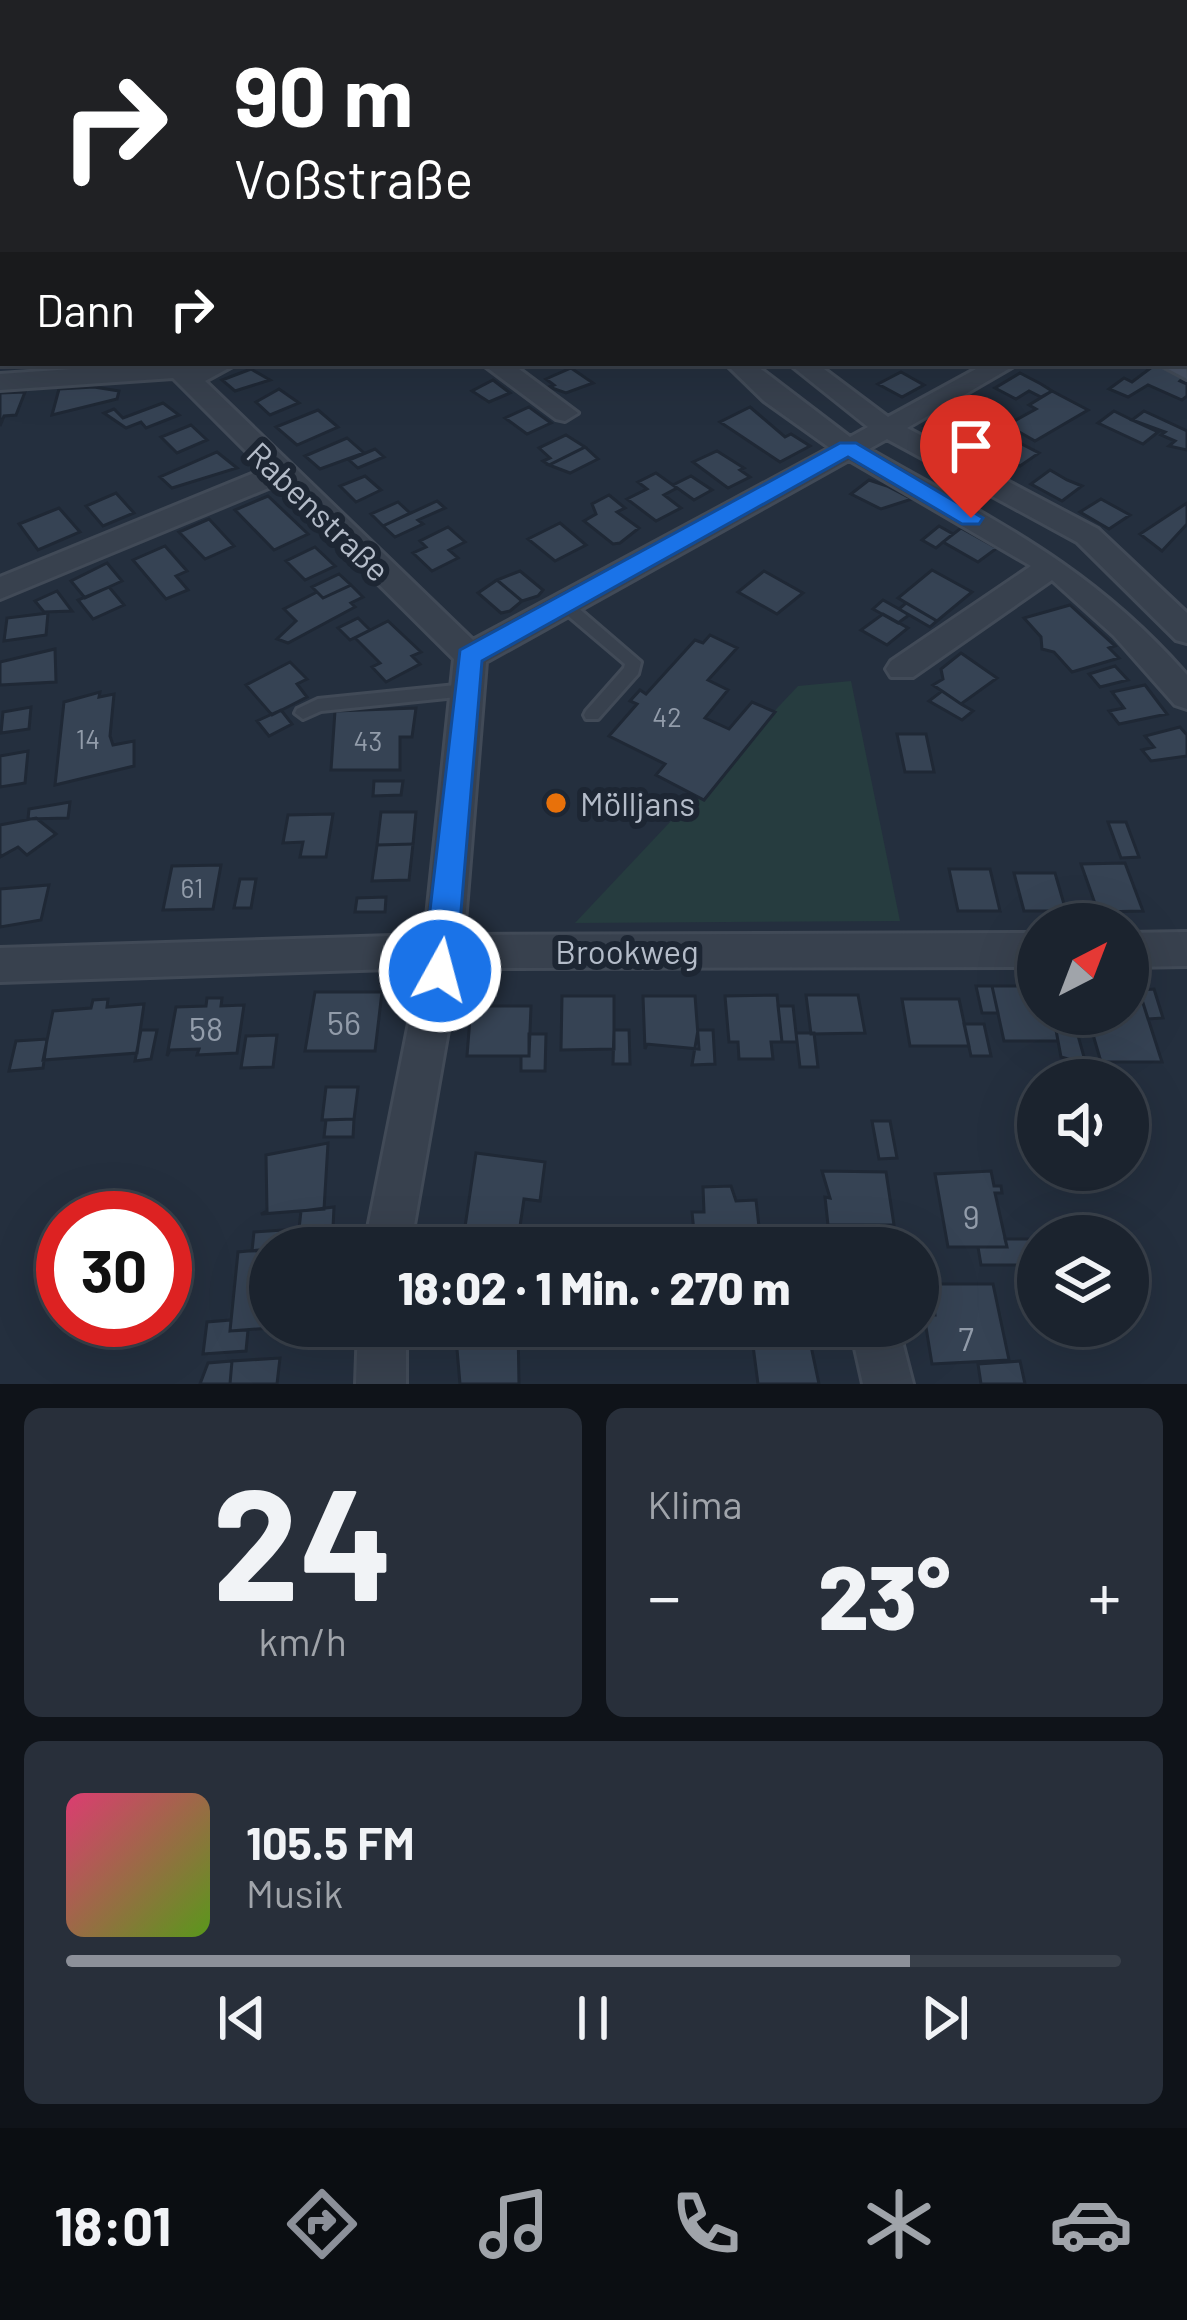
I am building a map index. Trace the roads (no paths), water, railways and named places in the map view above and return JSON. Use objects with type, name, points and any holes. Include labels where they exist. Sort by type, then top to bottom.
[{"type":"street","points":[[0,382],[207,366]]},
{"type":"street","points":[[498,366],[565,413]]},
{"type":"street","points":[[741,366],[794,415],[1052,566],[1150,652],[1186,694]]},
{"type":"street","points":[[804,366],[832,394],[886,427],[1075,527],[1187,632]]},
{"type":"street","points":[[391,1227],[443,951],[468,673],[564,604],[1000,366]]},
{"type":"street","name":"Rabenstraße","points":[[177,371],[468,673]]},
{"type":"street","points":[[0,589],[280,473]]},
{"type":"street","points":[[902,669],[1052,566]]},
{"type":"street","name":"Brookweg","points":[[0,965],[443,951],[1017,950]]},
{"type":"street","points":[[1149,950],[1187,950]]},
{"type":"street","points":[[381,1384],[382,1347]]},
{"type":"street","points":[[879,1347],[888,1384]]},
{"type":"lane","points":[[564,604],[633,662],[632,670],[592,716]]},
{"type":"lane","points":[[303,712],[468,673]]},
{"type":"place","name":"Mölljans","points":[[556,803]]}]
